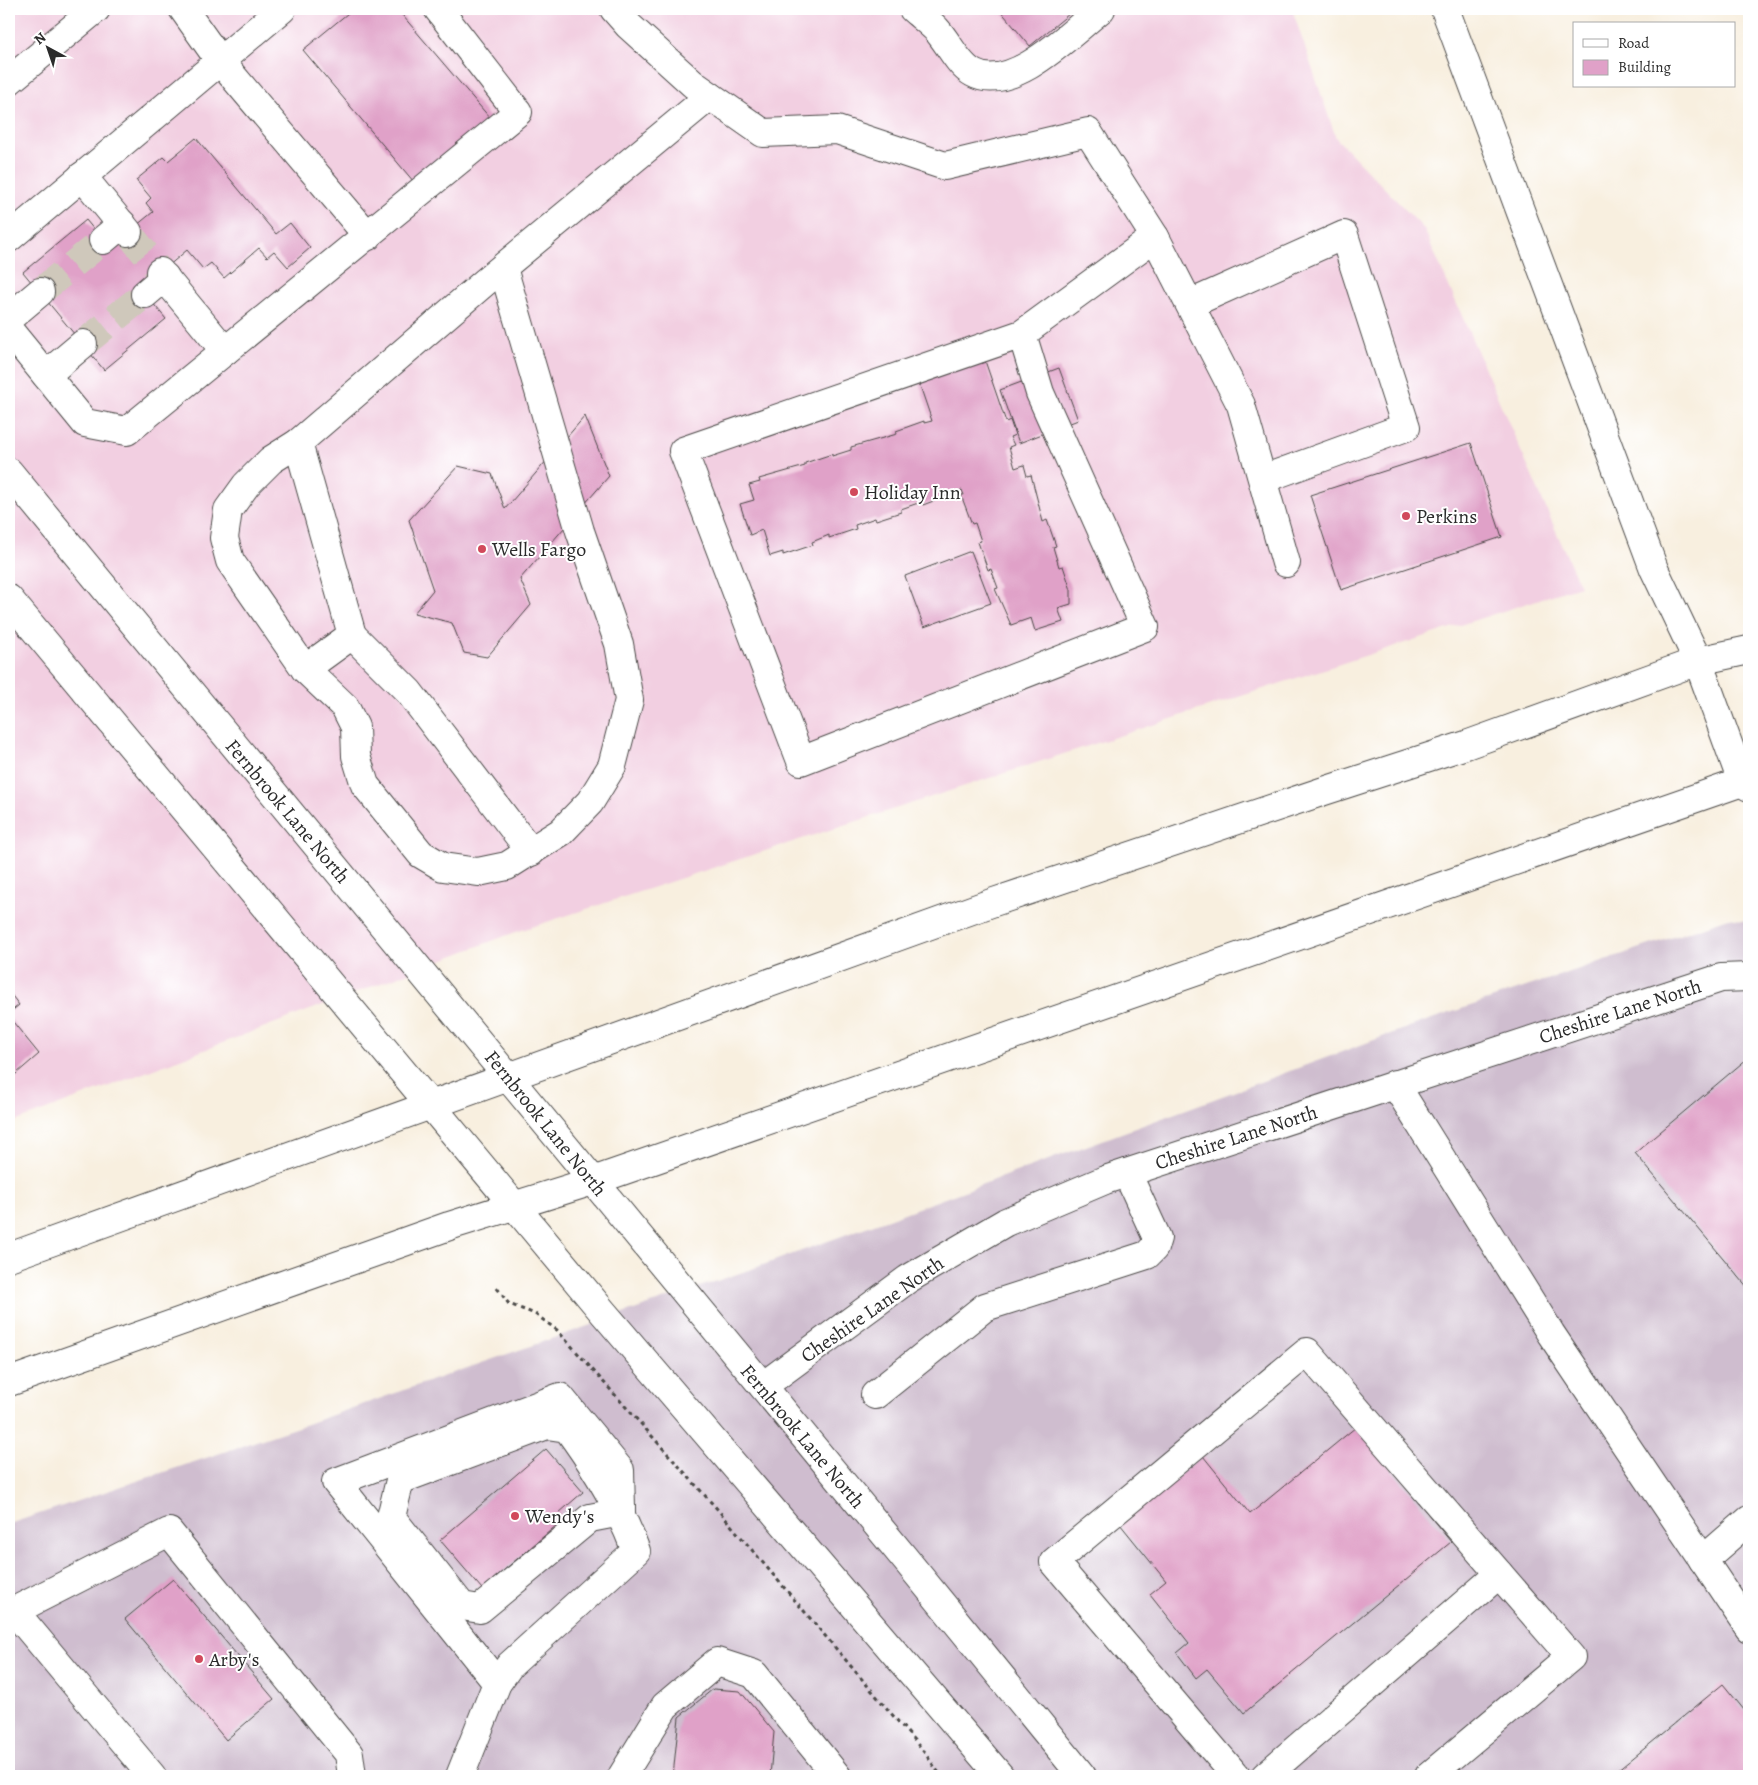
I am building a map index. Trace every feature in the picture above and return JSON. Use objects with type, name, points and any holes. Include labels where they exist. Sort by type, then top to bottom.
[{"type":"main road","points":[[9,81],[96,9]]},
{"type":"main road","points":[[183,9],[220,60],[368,236]]},
{"type":"main road","points":[[9,238],[282,9]]},
{"type":"main road","points":[[9,330],[85,423],[127,431],[518,112],[438,9]]},
{"type":"main road","points":[[614,9],[629,26],[693,84],[763,133],[836,130],[946,166],[1088,132],[1155,237],[1242,405],[1286,563]]},
{"type":"main road","points":[[913,9],[936,30],[972,73],[983,77],[1016,74],[1102,9]]},
{"type":"main road","points":[[9,1382],[432,1232],[593,1181],[1747,783],[1698,662],[1654,569],[1445,9]]},
{"type":"main road","points":[[503,268],[580,531],[619,644],[630,700],[612,766],[590,802],[561,832],[532,852],[507,866],[478,872],[443,867],[421,854],[365,786],[356,756],[355,727],[345,707],[305,669],[230,561],[224,538],[228,510],[246,485],[271,460],[298,443],[503,268],[710,96]]},
{"type":"main road","points":[[82,176],[118,232]]},
{"type":"main road","points":[[1190,304],[1344,235],[1406,427],[1263,479]]},
{"type":"main road","points":[[1022,334],[1040,392],[1145,626],[801,761],[683,451],[1022,334],[1155,237]]},
{"type":"main road","points":[[157,281],[225,351]]},
{"type":"main road","points":[[9,318],[40,292]]},
{"type":"main road","points":[[46,375],[83,344]]},
{"type":"main road","points":[[298,443],[352,635],[409,692],[532,852]]},
{"type":"main road","name":"Fernbrook Lane North","points":[[9,472],[1082,1776]]},
{"type":"main road","points":[[9,599],[514,1205],[1000,1776]]},
{"type":"main road","points":[[305,669],[352,635]]},
{"type":"main road","points":[[9,1257],[994,902],[1324,791],[1466,746],[1698,662],[1749,650]]},
{"type":"main road","name":"Cheshire Lane North","points":[[762,1386],[908,1279],[1006,1222],[1127,1173],[1395,1084],[1721,978],[1749,977]]},
{"type":"main road","points":[[1395,1084],[1551,1334],[1749,1628]]},
{"type":"main road","points":[[875,1395],[985,1307],[1146,1255],[1154,1248],[1157,1238],[1127,1173]]},
{"type":"main road","points":[[1236,1776],[1054,1562],[1307,1352],[1571,1657],[1429,1776]]},
{"type":"main road","points":[[497,1683],[336,1482],[560,1397],[620,1470],[621,1512]]},
{"type":"main road","points":[[460,1776],[497,1683],[510,1665],[636,1550],[621,1512],[596,1467],[567,1428],[546,1425],[400,1480],[390,1517],[462,1606],[480,1608],[590,1518],[621,1512]]},
{"type":"main road","points":[[1703,1560],[1749,1520]]},
{"type":"main road","points":[[152,1776],[14,1611],[169,1532],[349,1754],[352,1776]]},
{"type":"main road","points":[[1265,1776],[1499,1574]]},
{"type":"main road","points":[[622,1776],[665,1706],[718,1662],[754,1674],[837,1776]]},
{"type":"path","points":[[497,1288],[509,1304],[535,1314],[557,1330],[718,1510],[924,1752],[941,1776]]},
{"type":"shaded area","points":[[9,9],[1292,9],[1336,138],[1424,229],[1580,586],[513,933],[9,1124]]},
{"type":"shaded area","points":[[1729,918],[1749,921],[1749,1776],[9,1776],[9,1524],[301,1426],[763,1265],[1423,1022]]},
{"type":"building","points":[[353,9],[397,9],[490,118],[414,182],[303,50]]},
{"type":"building","points":[[999,9],[1075,9],[1030,46]]},
{"type":"building","points":[[196,138],[276,234],[290,223],[310,248],[288,267],[274,251],[267,257],[259,248],[224,278],[211,263],[203,269],[187,250],[141,289],[166,319],[104,370],[23,272],[86,220],[109,248],[153,212],[146,203],[151,198],[136,180],[164,157],[168,161]]},
{"type":"building","name":"Holiday Inn","points":[[983,355],[1006,422],[1010,420],[1015,435],[1010,437],[1014,445],[1009,447],[1015,468],[1024,465],[1027,476],[1031,475],[1043,522],[1047,520],[1056,546],[1053,547],[1059,567],[1063,566],[1071,590],[1071,604],[1058,608],[1063,622],[1035,631],[1031,618],[1011,625],[995,589],[998,588],[991,569],[988,570],[978,542],[981,541],[975,523],[972,524],[961,495],[964,495],[962,490],[923,505],[921,502],[901,509],[901,512],[855,525],[856,529],[829,538],[829,535],[812,542],[813,545],[783,555],[783,552],[770,556],[762,530],[750,535],[740,504],[754,500],[749,485],[760,482],[759,479],[805,466],[805,463],[851,450],[851,447],[897,434],[896,431],[924,421],[924,423],[932,421],[917,377]]},
{"type":"building","points":[[1059,368],[1078,420],[1019,443],[1000,390]]},
{"type":"building","name":"Wells Fargo","points":[[585,416],[609,476],[520,579],[531,605],[487,657],[464,653],[452,623],[414,613],[433,590],[409,520],[458,466],[492,474],[505,509]]},
{"type":"building","name":"Perkins","points":[[1471,443],[1502,537],[1341,590],[1310,495]]},
{"type":"building","points":[[971,551],[991,603],[924,627],[905,576]]},
{"type":"building","points":[[9,992],[19,1005],[9,1013]]},
{"type":"building","points":[[9,1017],[39,1054],[9,1080]]},
{"type":"building","points":[[1749,1059],[1749,1289],[1635,1153]]},
{"type":"building","points":[[1356,1427],[1451,1542],[1244,1713],[1207,1669],[1196,1678],[1177,1653],[1189,1643],[1150,1594],[1166,1581],[1120,1524],[1203,1456],[1250,1514]]},
{"type":"building","name":"Wendy's","points":[[546,1449],[583,1492],[559,1513],[564,1519],[482,1589],[440,1540]]},
{"type":"building","name":"Arby's","points":[[173,1579],[274,1699],[226,1740],[125,1619]]},
{"type":"building","points":[[1723,1684],[1749,1716],[1749,1776],[1611,1776]]},
{"type":"building","points":[[713,1689],[740,1691],[774,1732],[770,1776],[673,1776],[679,1717]]},
{"type":"tunnel","points":[[128,232],[160,272]]},
{"type":"tunnel","points":[[40,292],[103,240]]},
{"type":"tunnel","points":[[83,344],[145,294]]},
{"type":"place","name":"Holiday Inn","points":[[854,492]]},
{"type":"place","name":"Perkins","points":[[1406,516]]},
{"type":"place","name":"Wells Fargo","points":[[482,549]]},
{"type":"place","name":"Wendy's","points":[[515,1516]]},
{"type":"place","name":"Arby's","points":[[199,1659]]}]
